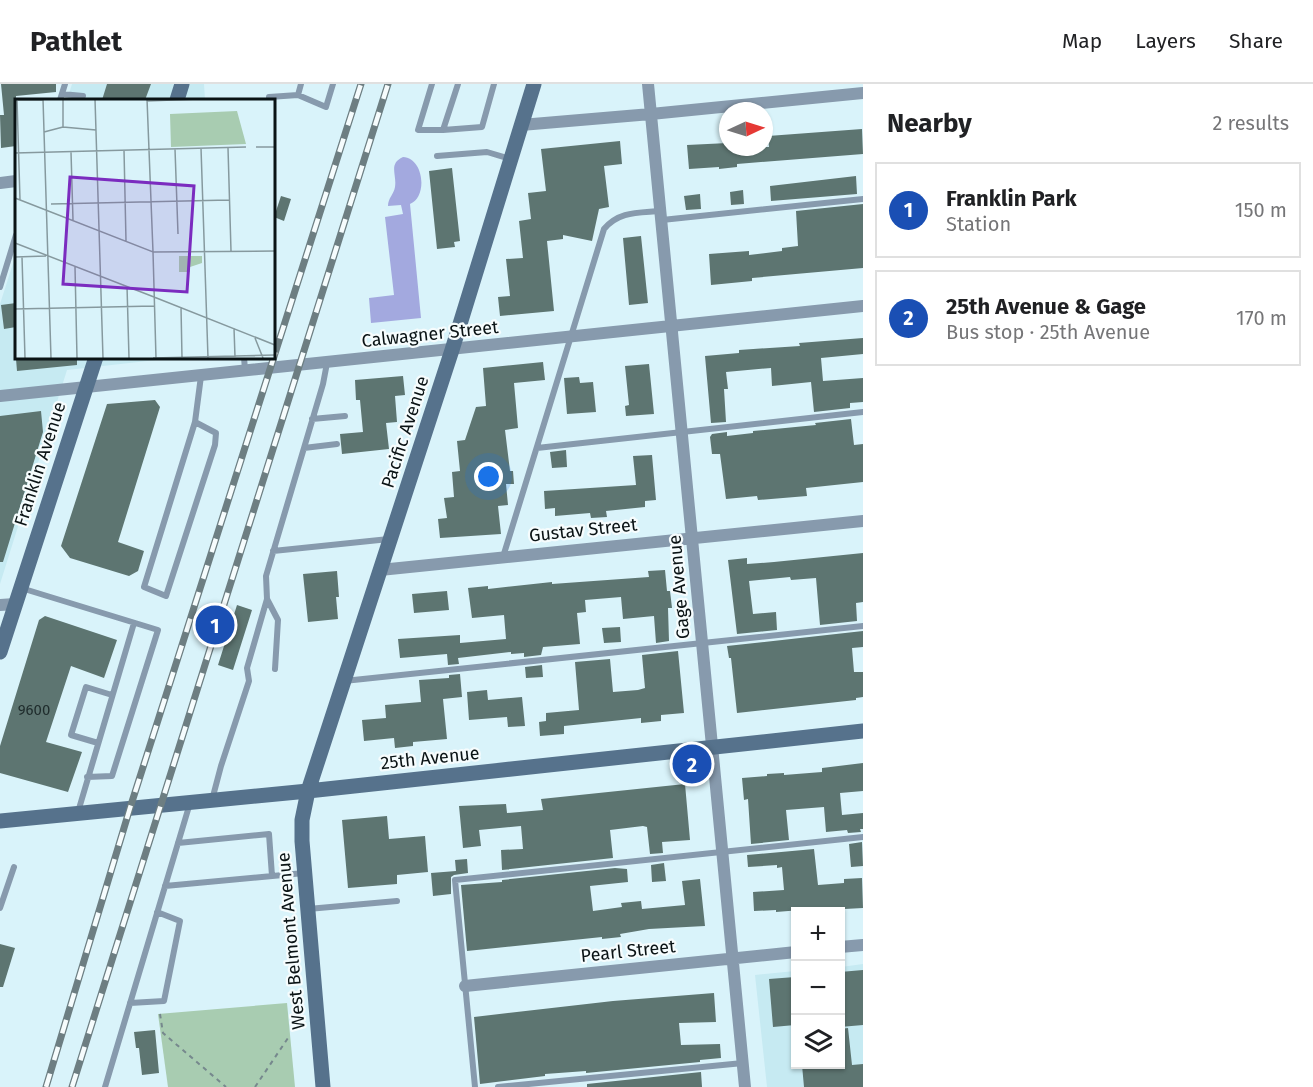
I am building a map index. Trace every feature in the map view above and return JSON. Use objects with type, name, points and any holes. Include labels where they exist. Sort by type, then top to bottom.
[{"type":"street","points":[[177,99],[182,84]]},
{"type":"street","name":"Pacific Avenue","points":[[308,791],[453,350],[534,84]]},
{"type":"street","name":"Gage Avenue","points":[[648,84],[745,1087]]},
{"type":"street","points":[[521,124],[863,93]]},
{"type":"street","points":[[0,183],[15,181]]},
{"type":"street","name":"Calwagner Street","points":[[0,396],[863,306]]},
{"type":"street","name":"Franklin Avenue","points":[[0,652],[7,605],[20,587],[96,358]]},
{"type":"street","name":"Gustav Street","points":[[380,570],[863,521]]},
{"type":"street","name":"25th Avenue","points":[[0,821],[308,791],[863,731]]},
{"type":"street","name":"West Belmont Avenue","points":[[308,791],[302,820],[304,873],[323,1087]]},
{"type":"street","points":[[845,947],[863,945]]},
{"type":"street","name":"Pearl Street","points":[[465,987],[791,952]]},
{"type":"lane","points":[[65,84],[61,97],[82,96],[81,99]]},
{"type":"lane","points":[[298,95],[301,84]]},
{"type":"lane","points":[[269,99],[298,95],[326,108],[333,84]]},
{"type":"lane","points":[[432,84],[418,129],[482,127],[494,84]]},
{"type":"lane","points":[[443,130],[458,84]]},
{"type":"lane","points":[[437,156],[487,152],[510,160]]},
{"type":"lane","points":[[503,557],[604,229],[612,219],[623,215],[661,215],[863,199]]},
{"type":"lane","points":[[0,287],[13,257]]},
{"type":"lane","points":[[244,358],[245,371]]},
{"type":"lane","points":[[212,801],[249,681],[247,668],[267,599],[266,576],[327,363]]},
{"type":"lane","points":[[195,422],[216,433],[215,445],[166,596],[144,587],[195,422],[201,376]]},
{"type":"lane","points":[[537,448],[863,412]]},
{"type":"lane","points":[[312,419],[345,416]]},
{"type":"lane","points":[[304,448],[337,444]]},
{"type":"lane","points":[[273,551],[390,539]]},
{"type":"lane","points":[[20,587],[158,630],[112,776],[87,777]]},
{"type":"lane","points":[[267,599],[278,620],[275,669]]},
{"type":"lane","points":[[77,814],[134,622]]},
{"type":"lane","points":[[344,681],[863,626]]},
{"type":"lane","points":[[98,743],[71,735],[86,687],[112,695]]},
{"type":"lane","points":[[105,1087],[190,803]]},
{"type":"lane","points":[[178,843],[269,834],[272,876]]},
{"type":"lane","points":[[475,1087],[455,880],[863,837]]},
{"type":"lane","points":[[0,908],[14,867]]},
{"type":"lane","points":[[165,886],[304,873]]},
{"type":"lane","points":[[308,909],[397,901]]},
{"type":"lane","points":[[130,1003],[164,1001],[180,921],[157,912]]},
{"type":"lane","points":[[498,1087],[743,1063]]},
{"type":"path","points":[[211,608],[225,613]]},
{"type":"path","points":[[160,1014],[163,1033],[226,1087]]},
{"type":"path","points":[[255,1087],[290,1035]]},
{"type":"shaded area","points":[[72,84],[204,84],[205,99],[67,99]]},
{"type":"shaded area","points":[[15,257],[15,358],[174,358],[67,370],[0,584],[0,304]]},
{"type":"shaded area","points":[[863,964],[863,1087],[767,1087],[755,975],[791,971],[791,1069],[845,1069],[845,966]]},
{"type":"green space","points":[[287,1003],[295,1087],[168,1087],[158,1014]]},
{"type":"water","points":[[403,157],[415,164],[421,178],[419,194],[410,204],[421,318],[371,323],[369,298],[394,295],[385,217],[403,214],[401,205],[388,206],[395,187],[394,166]]},
{"type":"building","points":[[1,84],[56,84],[56,92],[16,96],[15,146],[1,148],[0,115],[4,115]]},
{"type":"building","points":[[107,84],[151,84],[145,99],[102,99]]},
{"type":"building","points":[[862,129],[863,154],[737,164],[737,167],[719,169],[719,167],[689,169],[687,145],[719,143],[719,156],[773,156],[773,136]]},
{"type":"building","points":[[620,141],[622,164],[604,166],[609,207],[599,209],[592,241],[563,235],[563,239],[547,241],[554,311],[500,316],[498,297],[510,296],[506,259],[523,258],[519,221],[531,219],[528,193],[546,191],[541,149]]},
{"type":"building","points":[[452,168],[460,241],[454,242],[455,247],[437,249],[429,171]]},
{"type":"building","points":[[856,176],[857,194],[771,201],[770,186]]},
{"type":"building","points":[[743,190],[744,204],[731,205],[730,192]]},
{"type":"building","points":[[700,194],[701,209],[686,210],[684,196]]},
{"type":"building","points":[[281,196],[291,199],[284,221],[274,217]]},
{"type":"building","points":[[863,204],[863,268],[752,278],[752,281],[711,285],[709,254],[749,251],[749,255],[782,251],[782,248],[798,246],[796,211]]},
{"type":"building","points":[[641,236],[648,303],[629,305],[623,238]]},
{"type":"building","points":[[15,303],[15,327],[4,329],[1,305]]},
{"type":"building","points":[[863,338],[863,354],[821,358],[823,381],[863,378],[863,402],[850,403],[850,408],[814,412],[811,382],[772,386],[771,368],[726,372],[728,389],[724,389],[726,422],[711,423],[705,356],[739,353],[739,350],[800,346],[799,343]]},
{"type":"building","points":[[77,358],[77,365],[17,371],[16,359]]},
{"type":"building","points":[[543,362],[545,380],[514,383],[518,428],[505,430],[510,471],[513,471],[514,484],[506,484],[508,505],[498,506],[501,534],[440,538],[438,519],[447,518],[444,498],[454,497],[452,472],[460,471],[457,441],[465,440],[476,407],[486,406],[483,368]]},
{"type":"building","points":[[649,364],[654,414],[626,416],[625,406],[629,405],[625,366]]},
{"type":"building","points":[[403,376],[405,395],[395,396],[397,422],[386,423],[389,449],[342,454],[340,434],[363,432],[360,400],[356,400],[355,380]]},
{"type":"building","points":[[579,377],[580,383],[593,382],[596,412],[567,414],[564,378]]},
{"type":"building","points":[[155,400],[160,407],[118,542],[144,551],[138,571],[129,576],[70,558],[61,546],[107,404]]},
{"type":"building","points":[[41,411],[43,432],[3,562],[0,562],[0,416]]},
{"type":"building","points":[[851,419],[854,445],[863,444],[863,482],[806,488],[807,496],[758,500],[757,496],[726,499],[720,454],[712,454],[710,437],[712,434],[727,432],[727,436]]},
{"type":"building","points":[[566,450],[567,467],[552,468],[550,452]]},
{"type":"building","points":[[652,455],[656,500],[645,501],[645,507],[606,511],[607,517],[591,518],[590,513],[555,516],[555,508],[545,509],[544,491],[636,485],[633,456]]},
{"type":"building","points":[[863,553],[863,602],[856,603],[857,621],[820,625],[816,578],[791,580],[790,577],[749,581],[753,614],[776,612],[777,630],[737,634],[728,560],[747,558],[747,564]]},
{"type":"building","points":[[665,570],[667,591],[670,591],[672,608],[668,608],[669,641],[656,643],[654,616],[623,619],[621,597],[585,600],[586,612],[577,613],[580,644],[543,647],[541,655],[524,657],[524,653],[511,654],[511,652],[458,658],[459,664],[448,665],[447,654],[400,658],[398,639],[460,635],[460,643],[506,639],[504,615],[472,618],[468,588],[488,586],[488,589],[552,582],[552,584],[649,577],[648,571]]},
{"type":"building","points":[[337,571],[338,619],[308,622],[303,574]]},
{"type":"building","points":[[447,591],[449,610],[414,613],[412,594]]},
{"type":"building","points":[[237,605],[252,610],[233,670],[218,665]]},
{"type":"building","points":[[45,616],[117,640],[104,678],[71,666],[46,742],[82,752],[68,792],[0,773],[0,746],[39,620]]},
{"type":"building","points":[[620,627],[621,642],[604,643],[602,628]]},
{"type":"building","points":[[863,631],[863,647],[852,648],[854,672],[863,672],[863,697],[856,698],[856,700],[737,713],[731,658],[729,658],[727,646]]},
{"type":"building","points":[[678,651],[684,713],[661,715],[661,721],[641,723],[641,718],[564,726],[564,734],[540,736],[539,722],[546,721],[546,713],[579,710],[575,662],[610,659],[613,692],[638,690],[645,688],[642,655]]},
{"type":"building","points":[[542,665],[543,677],[526,678],[525,667]]},
{"type":"building","points":[[460,674],[462,697],[443,699],[447,739],[413,742],[413,746],[395,748],[394,738],[364,741],[362,720],[386,718],[385,705],[421,702],[419,680],[449,678],[449,675]]},
{"type":"building","points":[[487,690],[488,700],[522,697],[525,726],[508,727],[507,717],[469,720],[467,692]]},
{"type":"building","points":[[863,763],[863,791],[840,793],[842,815],[863,813],[861,832],[848,833],[847,830],[826,832],[824,807],[786,810],[789,840],[751,844],[748,799],[744,800],[742,778],[767,776],[767,774],[822,772],[822,768]]},
{"type":"building","points":[[685,784],[690,840],[662,842],[663,853],[650,854],[647,827],[643,826],[610,830],[613,858],[502,870],[501,850],[523,849],[521,826],[479,830],[481,846],[463,848],[459,806],[506,804],[507,813],[543,810],[541,799]]},
{"type":"building","points":[[387,816],[389,839],[425,836],[428,872],[397,875],[397,884],[348,888],[342,820]]},
{"type":"building","points":[[862,842],[863,866],[851,867],[849,844]]},
{"type":"building","points":[[814,849],[818,885],[844,883],[844,879],[862,878],[863,908],[791,907],[791,911],[754,911],[753,892],[784,890],[782,867],[777,868],[777,865],[748,867],[747,855]]},
{"type":"building","points":[[467,859],[468,873],[451,877],[451,894],[433,896],[431,873],[456,871],[455,860]]},
{"type":"building","points":[[664,863],[666,881],[652,882],[651,865]]},
{"type":"building","points":[[615,868],[627,869],[628,882],[590,886],[593,911],[622,907],[621,903],[641,901],[642,909],[685,905],[682,881],[700,879],[705,926],[649,929],[620,934],[621,937],[467,951],[461,885]]},
{"type":"building","points":[[0,944],[15,948],[3,987],[0,987]]},
{"type":"building","points":[[863,970],[863,1025],[845,1027],[845,972]]},
{"type":"building","points":[[791,977],[791,1025],[773,1027],[769,979]]},
{"type":"building","points":[[714,993],[716,1022],[679,1023],[681,1045],[720,1044],[721,1058],[586,1073],[586,1071],[545,1074],[545,1076],[480,1084],[474,1017],[613,1001]]},
{"type":"building","points":[[845,1028],[848,1028],[852,1065],[863,1064],[863,1087],[804,1087],[802,1069],[845,1069]]},
{"type":"building","points":[[155,1030],[159,1073],[142,1075],[139,1048],[136,1048],[134,1032]]},
{"type":"building","points":[[701,1072],[702,1087],[587,1087],[587,1084]]},
{"type":"railway","points":[[274,357],[361,84]]},
{"type":"railway","points":[[72,1087],[388,84]]},
{"type":"railway","points":[[46,1087],[130,808],[274,358]]},
{"type":"place","name":"Franklin Park","points":[[215,625]]},
{"type":"place","name":"25th Avenue & Gage","points":[[692,764]]}]
